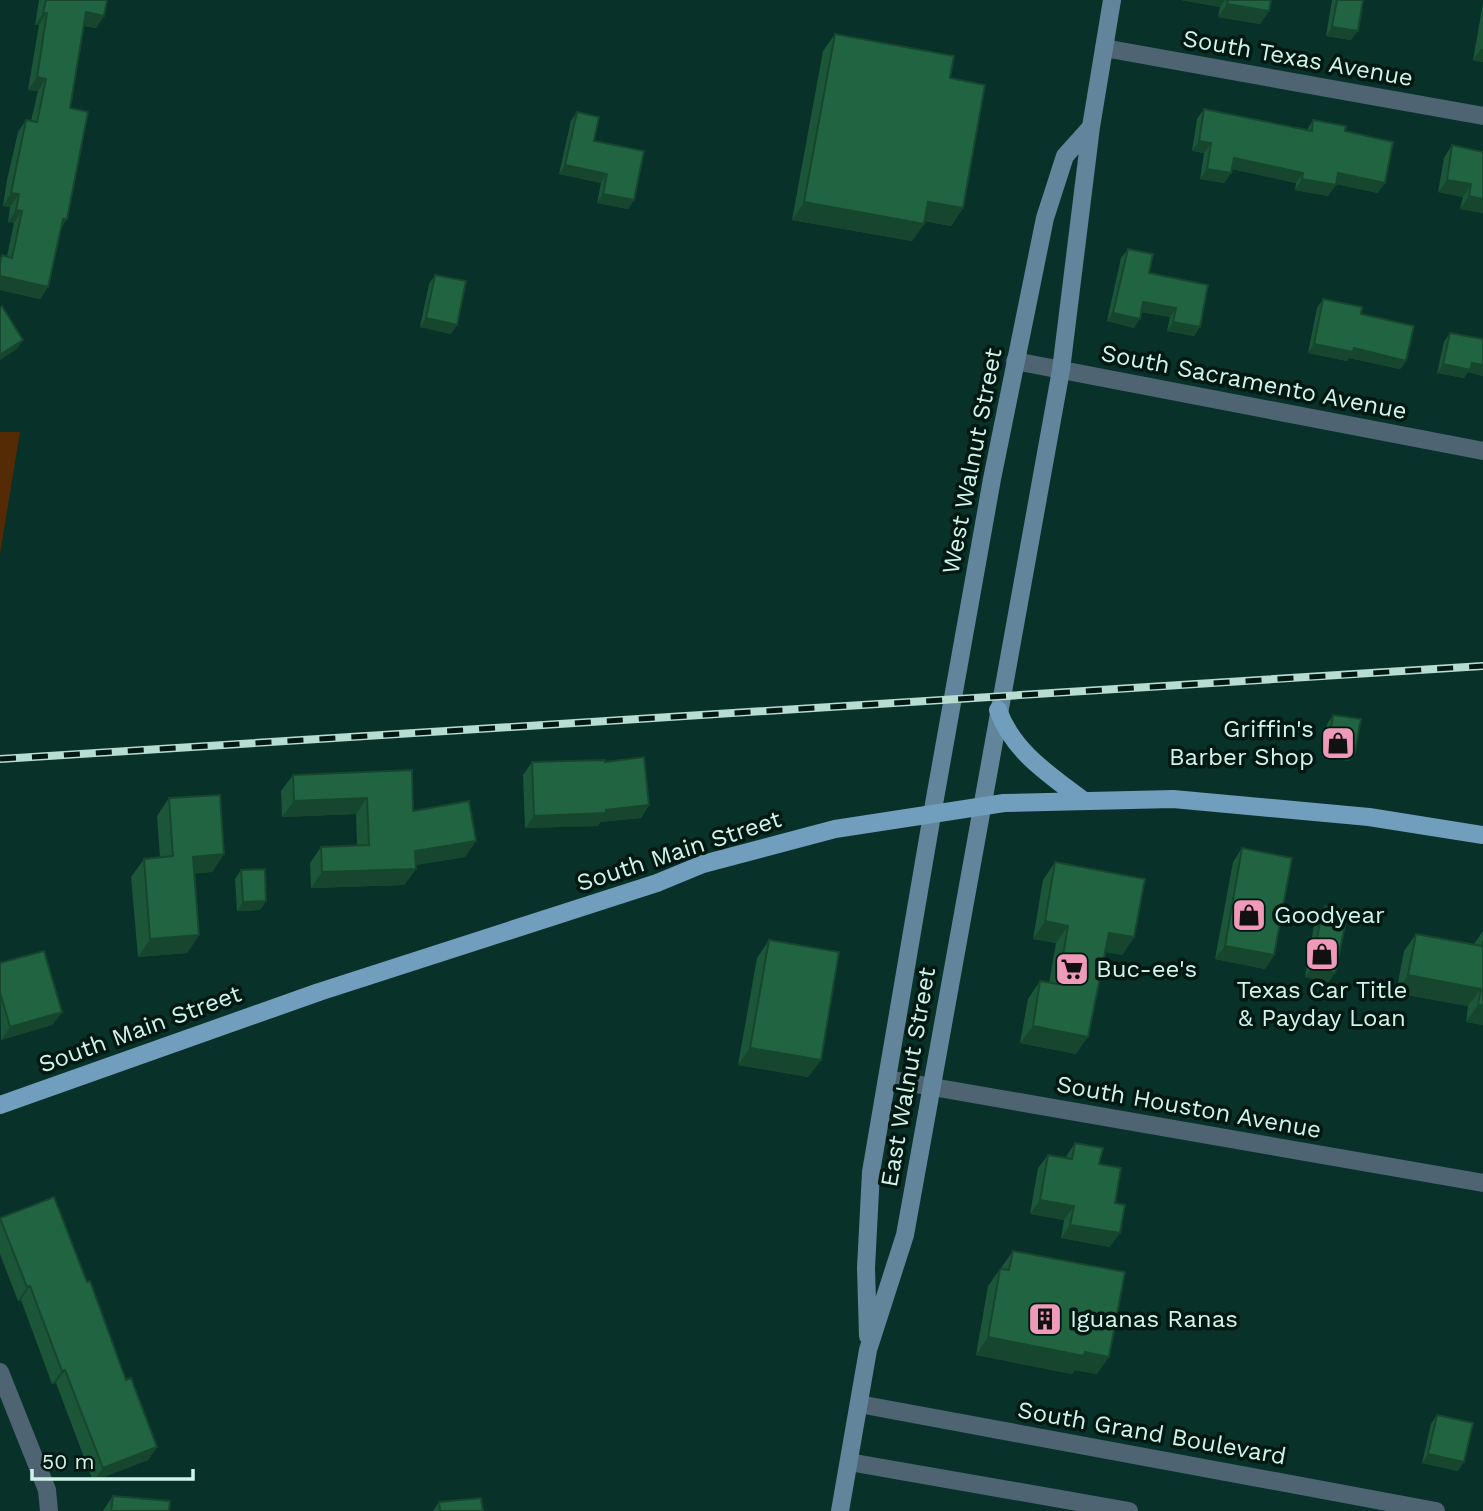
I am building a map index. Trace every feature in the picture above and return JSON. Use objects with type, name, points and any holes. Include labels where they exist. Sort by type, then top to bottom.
[{"type":"main road","points":[[998,710],[1004,727],[1024,753],[1084,801]]},
{"type":"main road","name":"South Main Street","points":[[0,1105],[326,990],[657,883],[703,863],[835,829],[981,809],[1004,803],[1173,799],[1369,817],[1483,835]]},
{"type":"street","points":[[981,809],[1062,370],[1091,127],[1112,0]]},
{"type":"street","name":"South Texas Avenue","points":[[1104,48],[1483,116]]},
{"type":"street","name":"West Walnut Street","points":[[932,815],[1015,361],[1045,218],[1065,156],[1091,127]]},
{"type":"street","name":"South Sacramento Avenue","points":[[1015,361],[1483,452]]},
{"type":"street","name":"East Walnut Street","points":[[840,1511],[869,1350],[905,1235],[981,809]]},
{"type":"street","name":"East Walnut Street","points":[[869,1350],[866,1268],[871,1172],[932,815]]},
{"type":"street","name":"South Houston Avenue","points":[[887,1079],[1483,1184]]},
{"type":"street","points":[[0,1372],[47,1490],[49,1511]]},
{"type":"street","name":"South Grand Boulevard","points":[[859,1404],[1436,1511]]},
{"type":"street","points":[[849,1462],[1129,1511]]},
{"type":"shaded area","points":[[0,432],[20,432],[0,554]]},
{"type":"building","points":[[46,0],[107,0],[104,16],[86,12],[70,108],[88,112],[67,219],[63,219],[48,287],[0,276],[2,255],[12,258],[22,211],[16,210],[19,194],[11,193],[26,120],[37,122],[46,79],[37,77],[47,13],[43,13]]},
{"type":"building","points":[[1228,0],[1271,0],[1269,11],[1227,4]]},
{"type":"building","points":[[1337,0],[1363,0],[1358,31],[1332,27]]},
{"type":"building","points":[[835,34],[954,56],[950,78],[985,85],[963,208],[928,202],[924,224],[804,202]]},
{"type":"building","points":[[1204,109],[1312,131],[1313,120],[1346,126],[1345,131],[1393,142],[1385,183],[1338,173],[1336,185],[1302,179],[1303,173],[1234,158],[1231,173],[1207,169],[1211,143],[1199,141]]},
{"type":"building","points":[[577,112],[599,117],[594,141],[644,151],[634,200],[603,194],[607,174],[565,165]]},
{"type":"building","points":[[1452,145],[1483,152],[1483,199],[1469,196],[1471,184],[1447,180]]},
{"type":"building","points":[[1128,249],[1153,254],[1149,273],[1208,285],[1200,327],[1173,322],[1176,308],[1143,302],[1140,319],[1113,313]]},
{"type":"building","points":[[435,275],[466,281],[457,325],[426,318]]},
{"type":"building","points":[[1323,299],[1362,307],[1361,314],[1414,326],[1406,361],[1354,348],[1353,352],[1314,344]]},
{"type":"building","points":[[2,306],[23,340],[0,355],[0,308]]},
{"type":"building","points":[[1450,333],[1483,339],[1483,365],[1472,363],[1470,370],[1443,364]]},
{"type":"building","points":[[1333,715],[1361,719],[1355,752],[1328,748]]},
{"type":"building","points":[[644,757],[649,805],[606,810],[606,813],[534,816],[532,762],[605,762]]},
{"type":"building","points":[[412,770],[413,811],[469,801],[476,841],[415,851],[416,869],[322,872],[321,847],[369,845],[367,798],[294,801],[293,775]]},
{"type":"building","points":[[220,795],[224,854],[193,857],[199,935],[150,939],[144,859],[173,856],[169,798]]},
{"type":"building","name":"Goodyear","points":[[1242,848],[1292,858],[1274,955],[1225,946]]},
{"type":"building","name":"Buc-ee's","points":[[1055,862],[1145,879],[1134,937],[1109,933],[1088,1037],[1033,1026],[1040,981],[1058,984],[1068,926],[1045,921]]},
{"type":"building","points":[[265,869],[266,901],[243,902],[241,870]]},
{"type":"building","name":"Texas Car Title & Payday Loan","points":[[1325,906],[1346,910],[1335,973],[1312,968]]},
{"type":"building","points":[[1416,934],[1482,946],[1483,941],[1483,1005],[1478,1005],[1481,989],[1408,975]]},
{"type":"building","points":[[769,940],[839,952],[821,1060],[750,1048]]},
{"type":"building","points":[[44,951],[62,1012],[10,1027],[0,992],[0,963]]},
{"type":"building","points":[[1075,1143],[1103,1148],[1099,1164],[1121,1168],[1115,1203],[1125,1205],[1120,1233],[1070,1225],[1074,1206],[1040,1200],[1048,1155],[1072,1159]]},
{"type":"building","points":[[54,1197],[87,1282],[90,1281],[126,1380],[131,1378],[157,1447],[103,1468],[65,1370],[62,1371],[30,1286],[27,1287],[0,1218]]},
{"type":"building","name":"Iguanas Ranas","points":[[1013,1251],[1125,1272],[1109,1357],[1085,1352],[1084,1356],[988,1337],[1000,1269],[1009,1270]]},
{"type":"building","points":[[1437,1415],[1473,1423],[1464,1462],[1428,1454]]},
{"type":"building","points":[[113,1496],[170,1501],[169,1511],[111,1511]]},
{"type":"building","points":[[481,1498],[483,1511],[440,1511],[439,1502]]},
{"type":"railway","points":[[0,759],[1483,666]]},
{"type":"place","name":"Griffin's Barber Shop","points":[[1338,743]]},
{"type":"place","name":"Goodyear","points":[[1249,915]]},
{"type":"place","name":"Texas Car Title & Payday Loan","points":[[1322,954]]},
{"type":"place","name":"Buc-ee's","points":[[1072,969]]},
{"type":"place","name":"Iguanas Ranas","points":[[1045,1319]]}]
